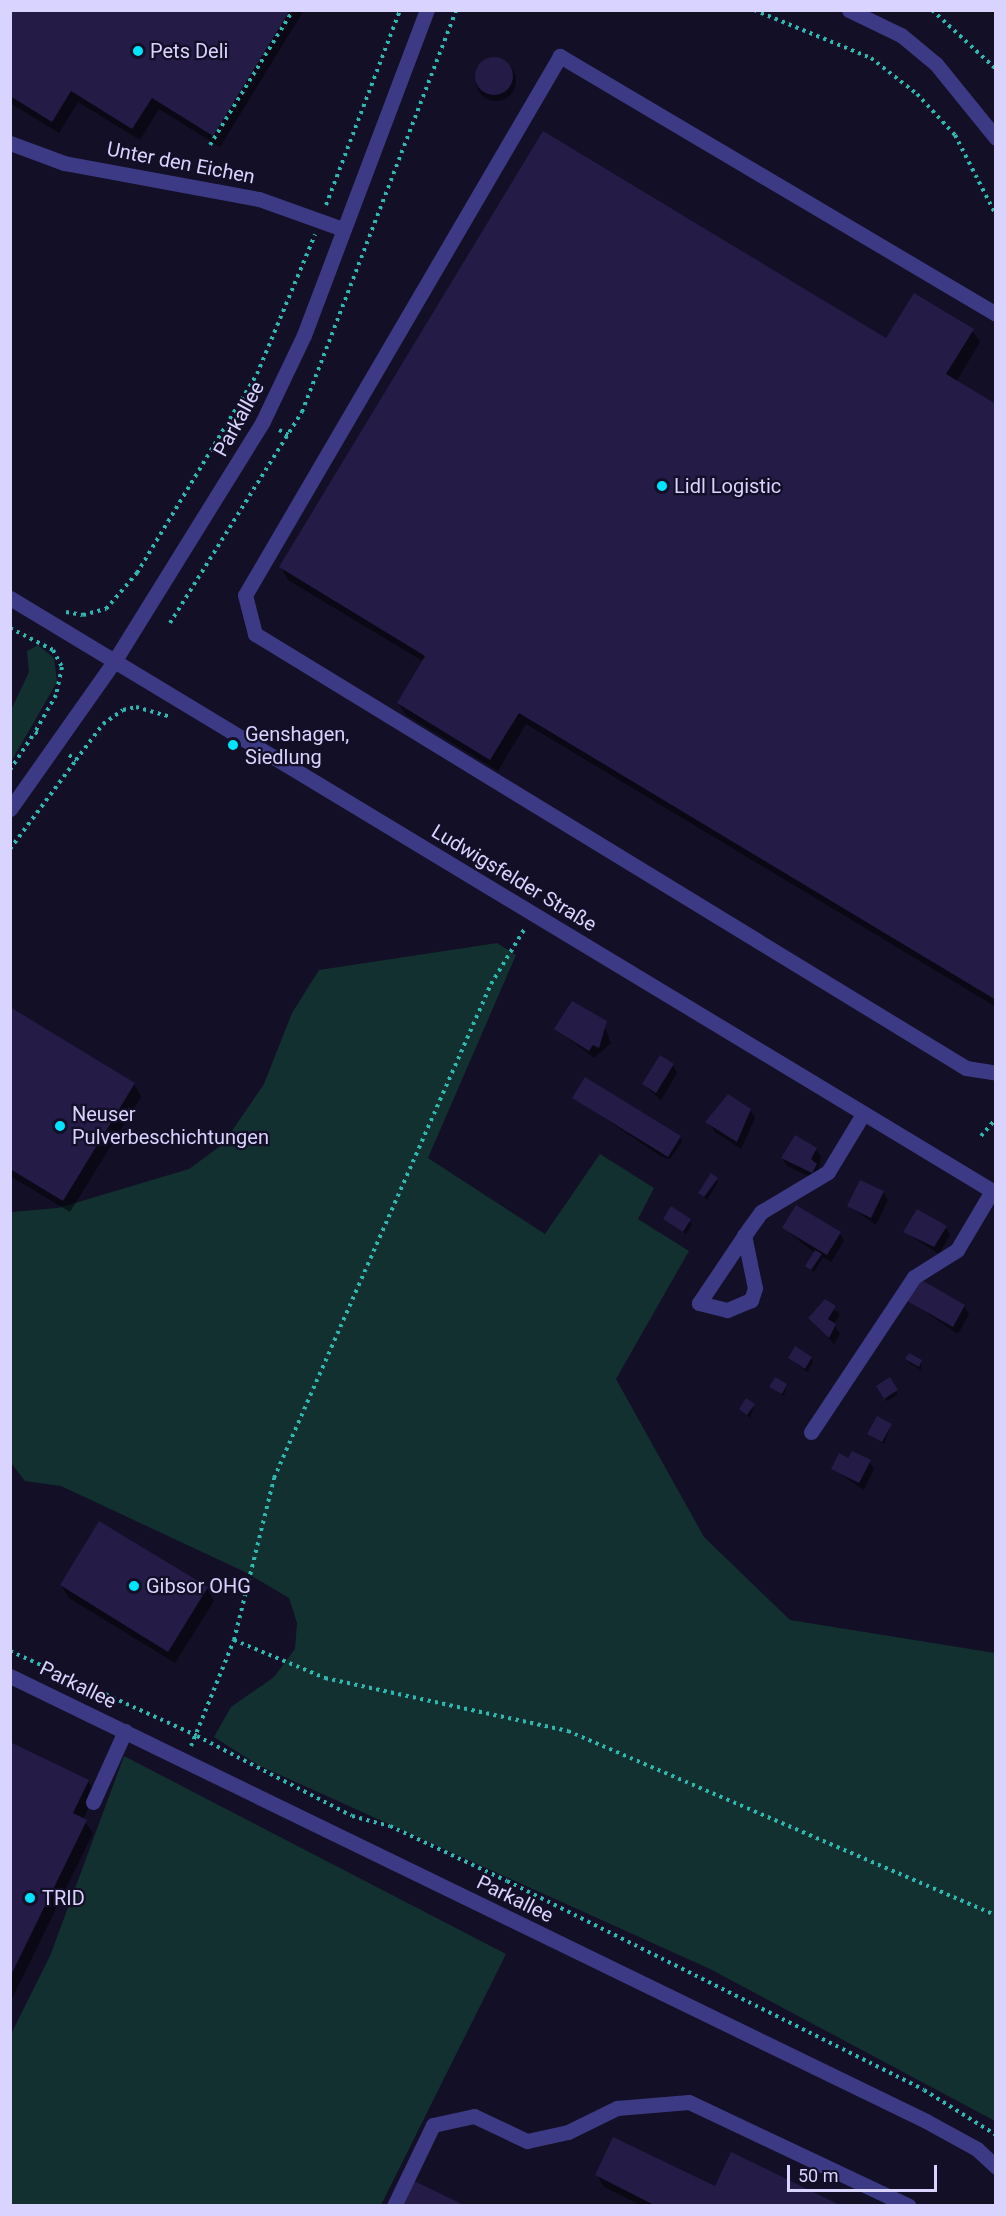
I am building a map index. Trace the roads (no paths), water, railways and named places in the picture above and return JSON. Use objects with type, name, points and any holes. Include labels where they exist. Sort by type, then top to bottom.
[{"type":"street","name":"Parkallee","points":[[10,809],[115,660],[263,421],[304,335],[427,10]]},
{"type":"street","points":[[849,10],[901,35],[936,64],[996,138]]},
{"type":"street","points":[[996,314],[560,56],[245,595],[255,634],[966,1068],[996,1072]]},
{"type":"street","name":"Unter den Eichen","points":[[10,143],[64,163],[216,189],[343,229]]},
{"type":"street","name":"Ludwigsfelder Straße","points":[[10,598],[994,1192]]},
{"type":"street","points":[[744,1235],[755,1288],[751,1300],[727,1311],[699,1303],[744,1235],[777,1199],[828,1172],[863,1114]]},
{"type":"street","points":[[811,1432],[914,1277],[957,1250],[994,1192]]},
{"type":"street","name":"Parkallee","points":[[10,1676],[926,2121],[977,2149],[996,2167]]},
{"type":"street","points":[[93,1803],[124,1731]]},
{"type":"street","points":[[394,2205],[433,2125],[474,2116],[527,2141],[568,2132],[617,2108],[689,2102],[909,2205]]},
{"type":"place","name":"Pets Deli","points":[[138,51]]},
{"type":"place","name":"Lidl Logistic","points":[[662,486]]},
{"type":"place","name":"Genshagen, Siedlung","points":[[233,745]]},
{"type":"place","name":"Neuser Pulverbeschichtungen","points":[[60,1126]]},
{"type":"place","name":"Gibsor OHG","points":[[134,1586]]},
{"type":"place","name":"TRID","points":[[30,1898]]}]
